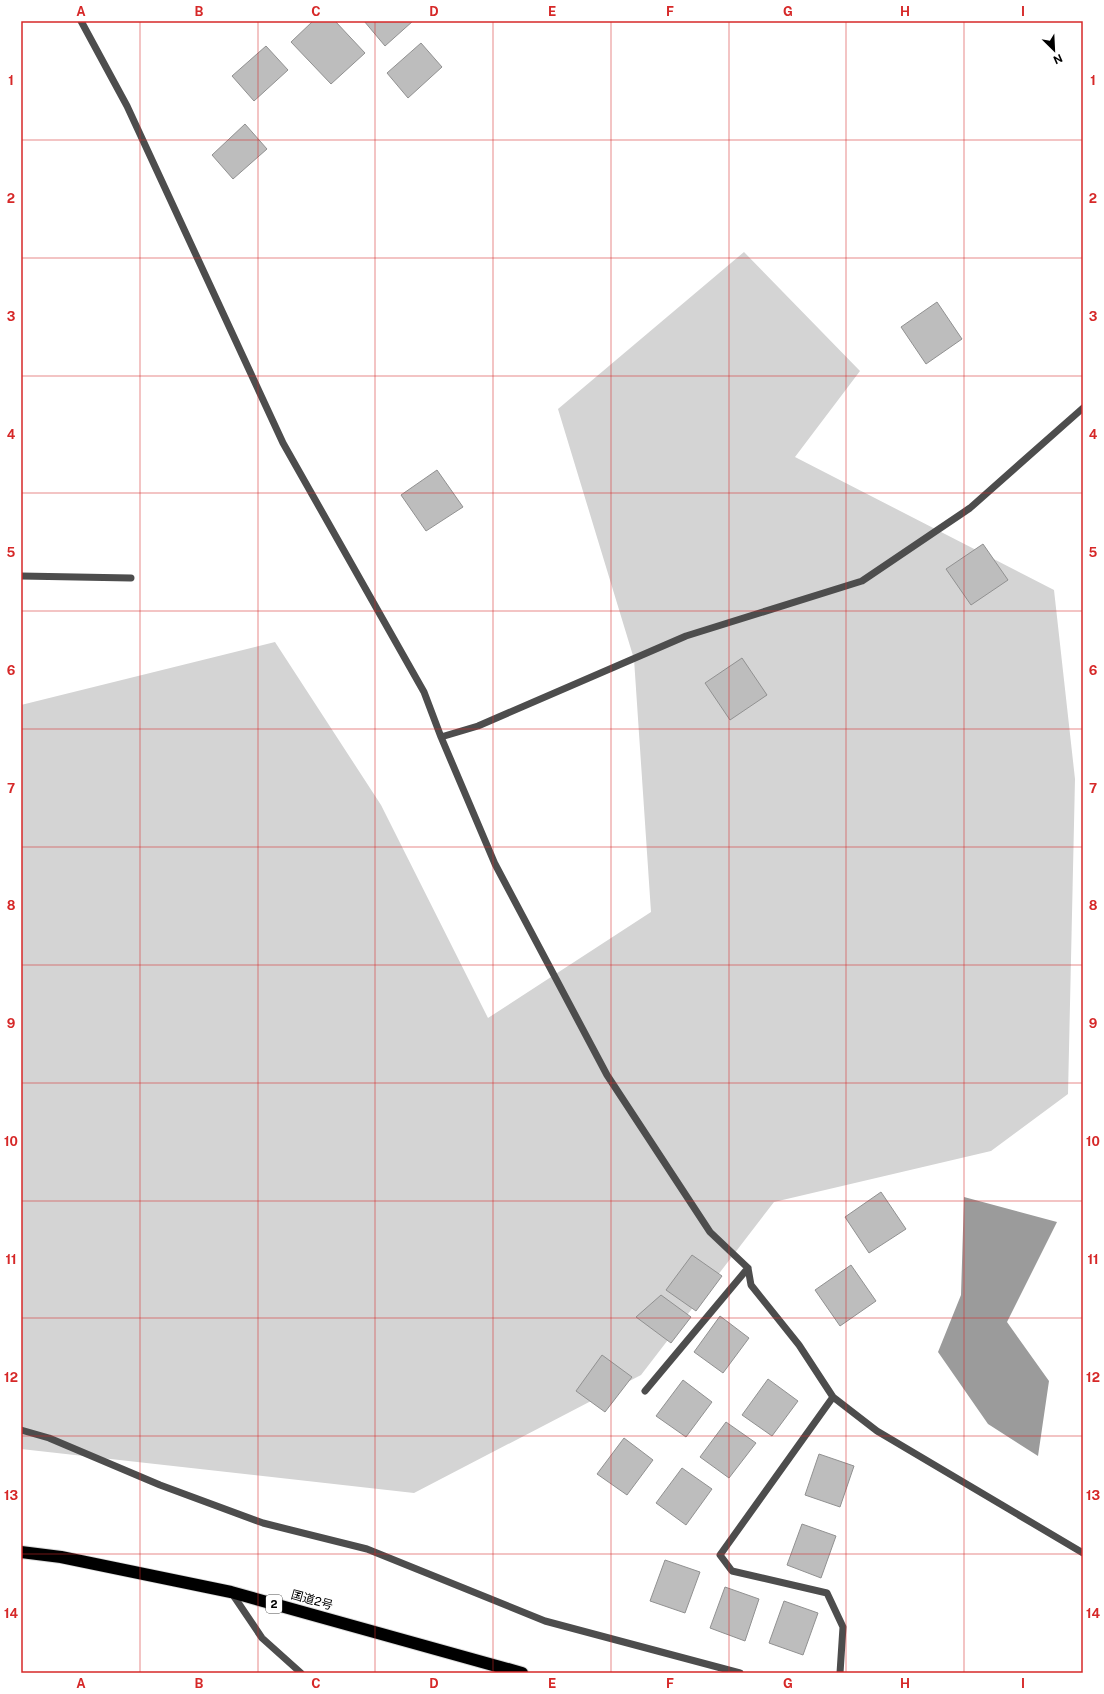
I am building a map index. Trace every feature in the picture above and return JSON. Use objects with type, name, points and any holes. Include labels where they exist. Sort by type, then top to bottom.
[{"type":"highway","name":"国道2号","points":[[21,1552],[61,1556],[231,1592],[522,1673]]},
{"type":"street","points":[[81,21],[127,106],[283,443],[424,692],[441,737],[495,864],[607,1075],[710,1232],[748,1268],[751,1285],[799,1345],[833,1397],[877,1431],[1083,1553]]},
{"type":"street","points":[[441,737],[478,726],[686,636],[862,580],[970,508],[1083,408]]},
{"type":"street","points":[[21,576],[131,578]]},
{"type":"street","points":[[645,1391],[748,1268]]},
{"type":"street","points":[[833,1397],[720,1555],[732,1571],[827,1593],[843,1627],[840,1673]]},
{"type":"street","points":[[21,1430],[49,1438],[160,1486],[263,1523],[367,1549],[545,1621],[740,1673]]},
{"type":"street","points":[[231,1592],[262,1638],[301,1673]]},
{"type":"shaded area","points":[[744,252],[860,371],[795,457],[1054,590],[1075,779],[1068,1094],[991,1151],[774,1202],[641,1375],[414,1493],[21,1449],[21,705],[275,642],[381,805],[488,1018],[651,912],[634,659],[558,409]]},
{"type":"shaded area","points":[[964,1197],[1057,1222],[1007,1322],[1049,1381],[1038,1456],[988,1424],[938,1352],[961,1295]]},
{"type":"building","points":[[313,21],[335,21],[365,53],[331,84],[291,42]]},
{"type":"building","points":[[364,21],[413,21],[385,46]]},
{"type":"building","points":[[421,43],[442,67],[408,98],[387,73]]},
{"type":"building","points":[[266,46],[288,70],[254,101],[232,76]]},
{"type":"building","points":[[245,124],[267,149],[233,179],[212,155]]},
{"type":"building","points":[[937,302],[962,339],[926,364],[901,327]]},
{"type":"building","points":[[437,470],[463,507],[426,531],[401,495]]},
{"type":"building","points":[[983,544],[1008,580],[971,605],[946,569]]},
{"type":"building","points":[[742,658],[767,695],[730,720],[705,683]]},
{"type":"building","points":[[881,1192],[906,1229],[869,1253],[845,1217]]},
{"type":"building","points":[[692,1255],[722,1276],[696,1311],[666,1290]]},
{"type":"building","points":[[851,1265],[876,1301],[840,1326],[815,1290]]},
{"type":"building","points":[[661,1295],[691,1317],[671,1343],[636,1317]]},
{"type":"building","points":[[720,1316],[749,1338],[723,1373],[694,1352]]},
{"type":"building","points":[[602,1355],[632,1377],[605,1412],[576,1391]]},
{"type":"building","points":[[768,1379],[798,1401],[772,1436],[742,1415]]},
{"type":"building","points":[[683,1380],[712,1402],[686,1437],[656,1416]]},
{"type":"building","points":[[726,1422],[756,1443],[729,1478],[700,1457]]},
{"type":"building","points":[[624,1438],[653,1460],[627,1495],[597,1474]]},
{"type":"building","points":[[819,1454],[854,1466],[840,1507],[805,1495]]},
{"type":"building","points":[[682,1468],[712,1489],[686,1525],[656,1503]]},
{"type":"building","points":[[802,1524],[836,1536],[821,1578],[787,1565]]},
{"type":"building","points":[[665,1560],[700,1572],[685,1613],[650,1601]]},
{"type":"building","points":[[725,1587],[759,1599],[745,1641],[710,1628]]},
{"type":"building","points":[[784,1601],[818,1613],[803,1655],[769,1643]]}]
